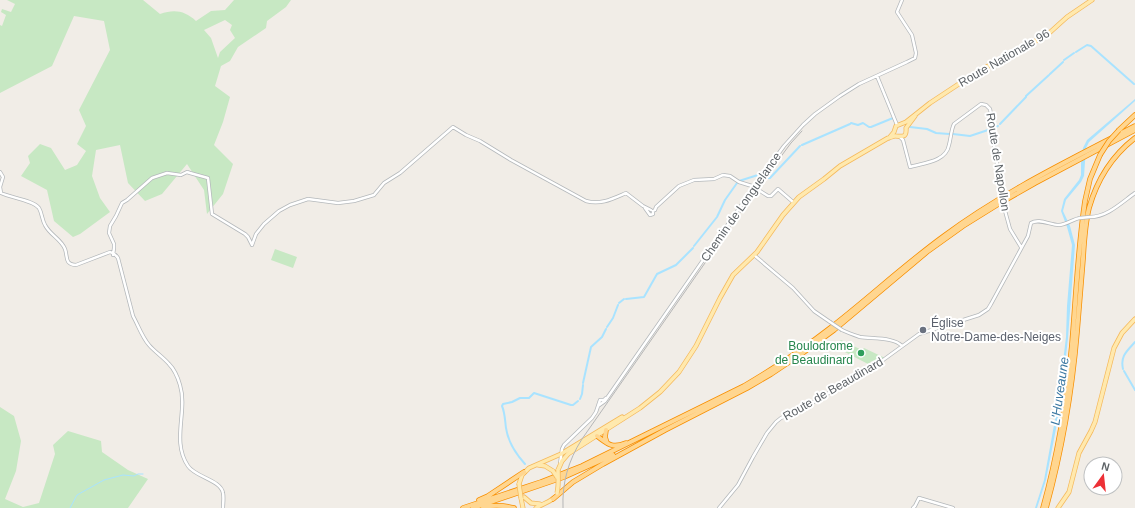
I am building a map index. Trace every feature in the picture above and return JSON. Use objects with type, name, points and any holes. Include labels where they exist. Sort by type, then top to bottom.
[{"type":"highway","points":[[1042,508],[1056,454],[1065,404],[1072,345],[1084,201],[1090,179],[1100,155],[1109,141],[1135,115]]},
{"type":"highway","points":[[571,472],[606,459],[747,388],[804,352],[834,330],[928,251],[963,226],[1005,200],[1135,126]]},
{"type":"highway","points":[[1088,152],[1135,130]]},
{"type":"highway","points":[[1046,508],[1060,454],[1069,404],[1089,208],[1095,191],[1105,171],[1118,153],[1135,138]]},
{"type":"highway","points":[[474,508],[571,472],[674,422],[769,372],[801,351],[830,329],[925,249],[961,224],[1004,196],[1080,157]]},
{"type":"highway","points":[[597,436],[607,444],[618,446],[674,422]]},
{"type":"highway","points":[[606,430],[605,437],[607,444]]},
{"type":"highway","points":[[553,499],[558,493],[603,464],[665,430]]},
{"type":"highway","points":[[461,508],[488,496],[524,472]]},
{"type":"highway","points":[[461,508],[564,475]]},
{"type":"highway","points":[[481,508],[493,505],[502,505],[513,508]]},
{"type":"main road","name":"Route Nationale 96","points":[[915,116],[930,103],[977,72],[1047,35],[1067,17],[1092,0]]},
{"type":"main road","points":[[523,508],[523,498],[520,492],[519,484],[520,478],[524,472],[535,465],[581,446],[597,436],[646,404],[682,369],[696,346],[733,275],[754,255],[799,196],[840,166],[888,138],[898,125],[915,116]]},
{"type":"main road","points":[[888,138],[901,137],[907,132],[906,128],[915,116]]},
{"type":"main road","points":[[902,124],[906,128]]},
{"type":"main road","points":[[894,132],[901,137]]},
{"type":"main road","points":[[1058,508],[1069,492],[1079,453],[1095,422],[1114,348],[1122,333],[1135,319]]},
{"type":"main road","points":[[558,493],[558,470],[564,458],[584,441],[646,404]]},
{"type":"main road","points":[[584,441],[597,436]]},
{"type":"main road","points":[[535,465],[545,466],[553,471],[558,478]]},
{"type":"main road","points":[[523,498],[531,503],[542,504]]},
{"type":"main road","points":[[536,508],[553,499]]},
{"type":"street","name":"Chemin de Longuelance","points":[[598,406],[606,398],[756,189],[784,146],[818,111],[851,88],[915,58],[916,53],[912,35],[897,12],[902,0]]},
{"type":"street","points":[[877,76],[898,125]]},
{"type":"street","name":"Route de Napollon","points":[[901,137],[910,167],[940,158],[944,155],[949,146],[954,124],[981,104],[986,105],[990,109],[992,119],[994,145],[1004,207],[1010,228],[1021,248]]},
{"type":"street","points":[[223,508],[223,492],[220,487],[197,473],[188,466],[186,462],[180,446],[182,396],[180,386],[170,364],[148,345],[136,322],[133,316],[119,263],[113,254],[114,244],[109,233],[110,226],[116,216],[120,204],[127,200],[152,178],[167,173],[181,175],[187,172],[208,178],[212,214],[245,234],[252,245],[256,234],[264,224],[278,211],[290,205],[308,199],[338,203],[354,201],[374,195],[384,183],[400,174],[453,127],[586,201],[594,203],[602,202],[626,193],[643,206],[649,213],[649,211],[655,210],[656,207],[679,186],[694,180],[714,179],[723,175],[730,176],[768,196],[771,196],[778,189],[793,202]]},
{"type":"street","points":[[0,172],[3,177],[0,187],[2,193],[37,206],[46,227],[65,249],[70,264],[76,265],[104,255],[113,254]]},
{"type":"street","name":"Route de Beaudinard","points":[[719,508],[738,485],[745,474],[752,457],[767,433],[781,418],[802,409],[879,363],[919,334],[984,312],[991,304],[1028,236],[1032,222],[1039,221],[1056,225],[1065,224],[1080,218],[1101,216],[1135,193]]},
{"type":"street","points":[[643,206],[652,210]]},
{"type":"street","points":[[754,255],[793,288],[814,311],[842,330],[860,337],[884,339],[896,342],[902,346]]},
{"type":"street","points":[[560,464],[561,454],[566,442],[592,418],[600,400],[604,400],[606,398]]},
{"type":"street","points":[[566,442],[567,446],[573,449]]},
{"type":"street","points":[[913,508],[916,506],[919,498],[953,508]]},
{"type":"green space","points":[[7,0],[143,0],[160,14],[175,11],[184,13],[196,21],[211,11],[225,10],[234,0],[291,0],[286,7],[267,21],[266,28],[238,47],[230,61],[221,66],[215,86],[230,97],[223,122],[214,145],[233,164],[223,194],[207,214],[204,190],[187,164],[162,194],[145,201],[128,183],[120,145],[96,150],[92,176],[100,198],[110,212],[80,234],[73,237],[54,221],[47,190],[21,176],[30,163],[28,156],[40,144],[51,148],[65,170],[77,165],[86,151],[77,144],[86,126],[79,110],[110,50],[104,21],[74,16],[52,66],[0,93],[0,25],[2,26],[6,15],[1,12],[2,9],[11,12],[15,4]],"holes":[[[225,20],[232,25],[230,30],[235,38],[220,52],[218,58],[211,38],[204,30]]]},
{"type":"green space","points":[[275,249],[297,257],[293,268],[271,260]]},
{"type":"green space","name":"Boulodrome de Beaudinard","points":[[841,340],[862,350],[864,348],[885,358],[877,363],[872,361],[868,364],[841,350],[843,348],[838,343]]},
{"type":"green space","points":[[0,407],[14,416],[21,441],[16,471],[5,499],[23,507],[39,503],[55,454],[53,445],[68,431],[101,441],[102,452],[128,470],[148,479],[128,508],[0,508]]},
{"type":"water","points":[[1135,99],[1135,101],[1089,142],[1086,148],[1084,176],[1066,200],[1063,211],[1070,226],[1075,245],[1068,338],[1061,403],[1046,480],[1037,508],[1035,508],[1044,480],[1058,403],[1066,337],[1072,245],[1061,211],[1064,199],[1079,180],[1081,175],[1083,148],[1087,140]]},
{"type":"waterway","points":[[1076,52],[1087,45],[1091,46],[1134,84]]},
{"type":"waterway","points":[[1064,60],[1074,53]]},
{"type":"waterway","points":[[1050,74],[1063,62]]},
{"type":"waterway","points":[[1026,96],[1049,75]]},
{"type":"waterway","points":[[1000,124],[1026,97]]},
{"type":"waterway","points":[[851,123],[858,125],[863,123],[871,127],[893,118]]},
{"type":"waterway","points":[[802,145],[850,124]]},
{"type":"waterway","points":[[910,127],[927,129],[936,133],[949,134]]},
{"type":"waterway","points":[[953,134],[970,136],[991,129]]},
{"type":"waterway","points":[[767,178],[770,178],[800,146]]},
{"type":"waterway","points":[[739,181],[761,174]]},
{"type":"waterway","points":[[694,246],[717,217],[725,200],[737,183]]},
{"type":"waterway","points":[[626,299],[644,297],[657,274],[676,265],[693,248]]},
{"type":"waterway","points":[[619,303],[624,299]]},
{"type":"waterway","points":[[607,327],[613,318],[618,305]]},
{"type":"waterway","points":[[583,383],[591,347],[602,337],[606,329]]},
{"type":"waterway","points":[[1123,369],[1123,357],[1135,342]]},
{"type":"waterway","points":[[1124,371],[1135,390]]},
{"type":"waterway","points":[[580,399],[583,385]]},
{"type":"waterway","points":[[525,464],[516,452],[509,438],[502,406],[503,404],[520,398],[529,398],[534,393],[571,405],[578,401]]},
{"type":"waterway","points":[[70,508],[77,495],[104,480],[123,475],[134,476],[143,474]]},
{"type":"tram line","points":[[563,508],[567,472],[577,447],[582,439],[756,190],[791,143],[802,131]]},
{"type":"place","name":"Église Notre-Dame-des-Neiges","points":[[923,330]]},
{"type":"place","name":"Boulodrome de Beaudinard","points":[[861,353]]},
{"type":"water label","name":"L'Huveaune","points":[[1059,391]]}]
